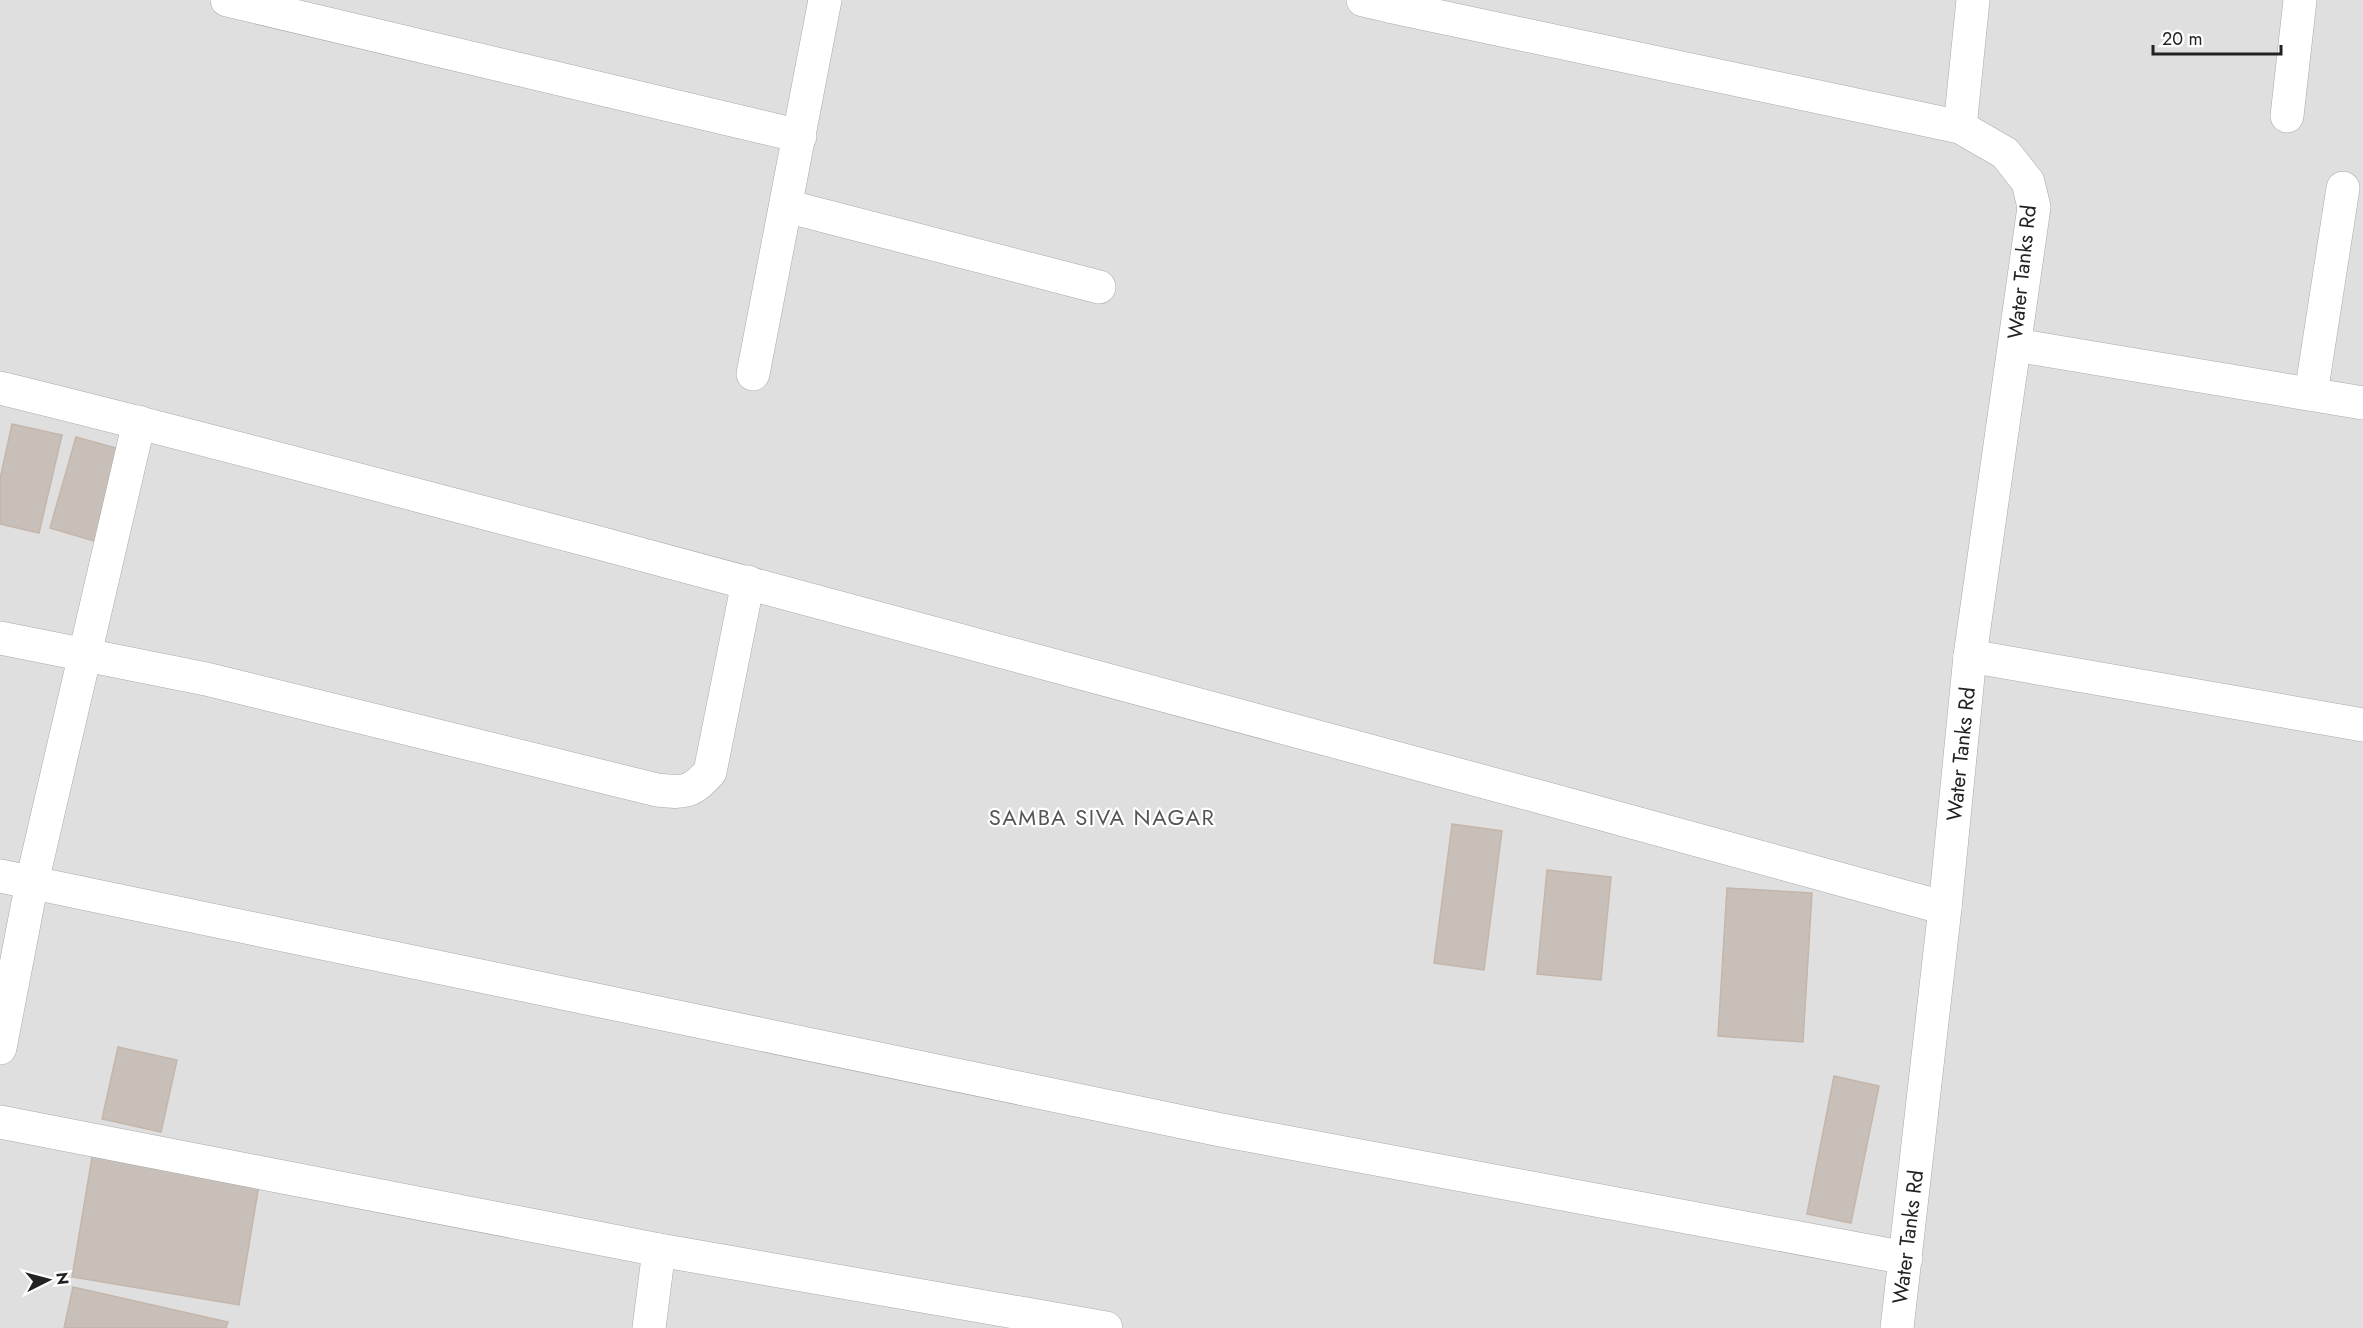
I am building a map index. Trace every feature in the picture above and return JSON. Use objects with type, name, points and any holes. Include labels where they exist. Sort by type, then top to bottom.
[{"type":"street","points":[[227,0],[800,136]]},
{"type":"street","points":[[753,374],[825,0]]},
{"type":"street","points":[[1381,2],[1960,127],[1973,0]]},
{"type":"street","points":[[2287,116],[2301,0]]},
{"type":"street","name":"Water Tanks Rd","points":[[1897,1328],[1945,908],[1970,656],[2034,207],[2028,182],[2005,153],[1960,127]]},
{"type":"street","points":[[2311,394],[2343,188]]},
{"type":"street","points":[[786,206],[1099,287]]},
{"type":"street","points":[[2014,345],[2363,403]]},
{"type":"street","points":[[0,388],[139,422],[748,582],[1247,716],[1945,908]]},
{"type":"street","points":[[0,1048],[32,882],[139,422]]},
{"type":"street","points":[[0,638],[206,679],[657,790],[679,792],[696,787],[710,772],[748,582]]},
{"type":"street","points":[[1970,656],[2363,725]]},
{"type":"street","points":[[0,876],[1221,1130],[1906,1258]]},
{"type":"street","points":[[0,1122],[659,1250],[1106,1328]]},
{"type":"street","points":[[649,1328],[659,1250]]},
{"type":"shaded area","points":[[0,0],[2363,0],[2363,1328],[0,1328]]},
{"type":"building","points":[[12,424],[62,435],[39,533],[0,524],[0,479]]},
{"type":"building","points":[[76,437],[127,451],[101,543],[50,528]]},
{"type":"building","points":[[1452,824],[1502,831],[1484,970],[1434,963]]},
{"type":"building","points":[[1547,870],[1611,877],[1601,980],[1537,974]]},
{"type":"building","points":[[1727,888],[1812,893],[1803,1042],[1718,1036]]},
{"type":"building","points":[[118,1047],[177,1060],[161,1132],[102,1119]]},
{"type":"building","points":[[1834,1076],[1879,1086],[1851,1223],[1807,1214]]},
{"type":"building","points":[[93,1151],[260,1179],[239,1305],[72,1277]]},
{"type":"building","points":[[73,1287],[228,1322],[226,1328],[64,1328]]},
{"type":"district","name":"SAMBA SIVA NAGAR","points":[[1102,817]]}]
